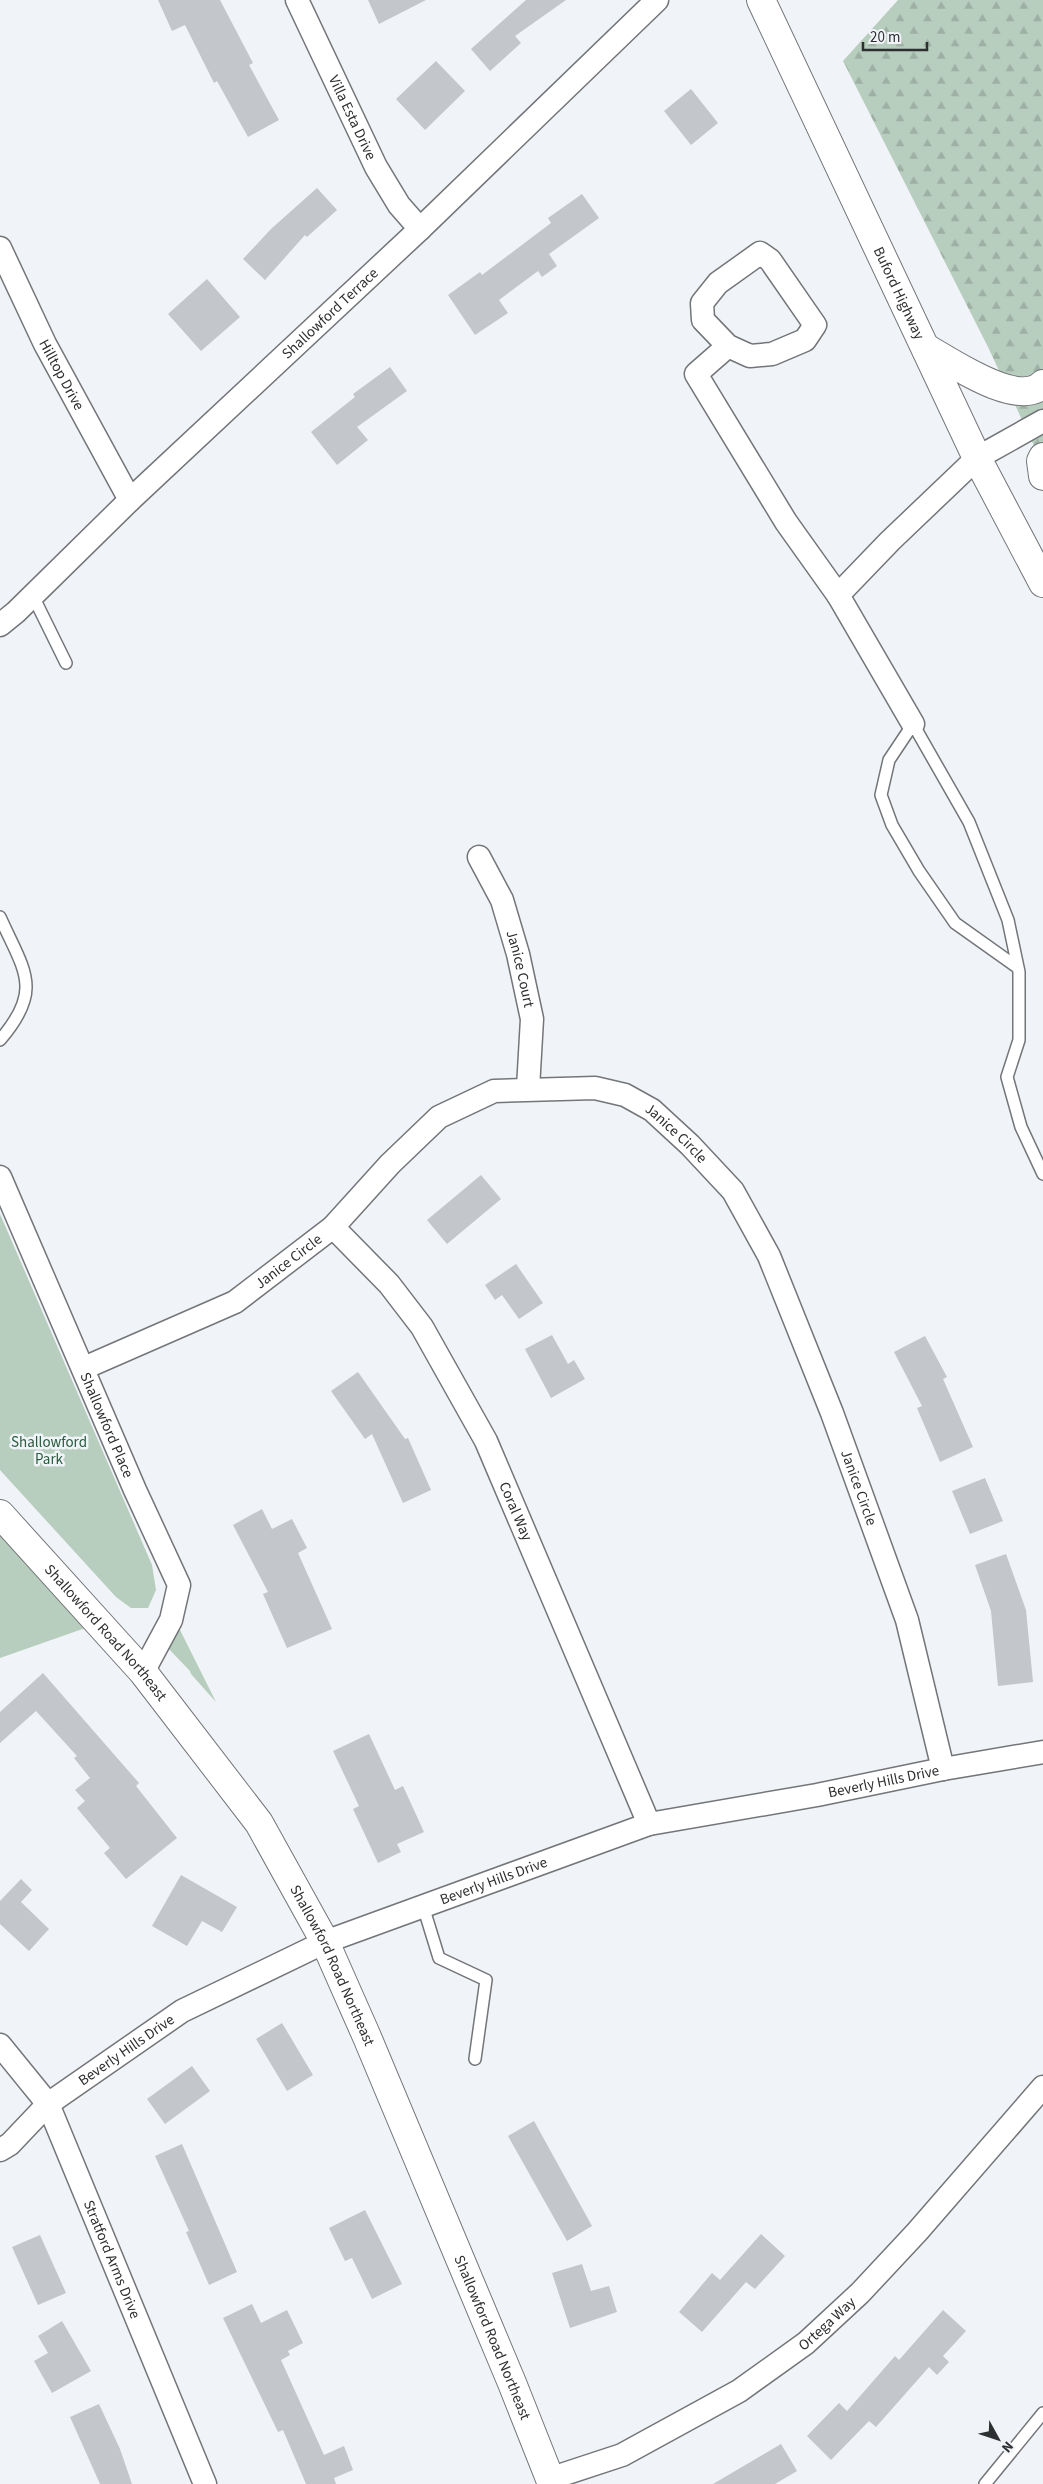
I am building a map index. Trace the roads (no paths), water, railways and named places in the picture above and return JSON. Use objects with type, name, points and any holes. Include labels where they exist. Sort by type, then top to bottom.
[{"type":"street","name":"Villa Esta Drive","points":[[297,0],[376,167],[399,205],[420,229]]},
{"type":"street","name":"Shallowford Terrace","points":[[0,625],[33,596],[130,500],[420,229],[657,0]]},
{"type":"street","name":"Buford Highway","points":[[761,0],[977,458],[1043,583]]},
{"type":"street","name":"Hilltop Drive","points":[[0,248],[45,344],[130,500]]},
{"type":"street","points":[[760,253],[770,260],[815,325],[805,340],[772,354],[750,356],[728,346],[703,320],[702,304],[718,283],[760,253]]},
{"type":"street","points":[[728,346],[696,374],[786,522],[838,594],[913,724]]},
{"type":"street","points":[[926,348],[994,386],[1015,392],[1038,390],[1043,384]]},
{"type":"street","points":[[838,594],[890,541],[977,458],[1043,421]]},
{"type":"street","points":[[1043,457],[1043,476]]},
{"type":"street","name":"Janice Court","points":[[479,857],[502,900],[518,954],[532,1019],[528,1088]]},
{"type":"street","name":"Janice Circle","points":[[84,1368],[235,1302],[333,1227],[390,1164],[439,1117],[494,1091],[528,1088],[595,1088],[625,1095],[652,1110],[690,1145],[733,1191],[769,1256],[832,1413],[901,1602],[943,1769]]},
{"type":"street","name":"Shallowford Place","points":[[0,1177],[135,1490],[179,1585],[171,1620],[143,1672]]},
{"type":"street","name":"Coral Way","points":[[333,1227],[389,1284],[422,1327],[486,1441],[649,1824]]},
{"type":"street","name":"Shallowford Road Northeast","points":[[3,1523],[143,1672],[259,1823],[324,1942],[508,2374],[550,2482]]},
{"type":"street","name":"Beverly Hills Drive","points":[[0,2150],[10,2144],[48,2104],[182,2011],[324,1942],[649,1824],[817,1795],[943,1769],[1043,1752]]},
{"type":"street","name":"Stratford Arms Drive","points":[[0,2045],[48,2104],[205,2484]]},
{"type":"street","name":"Ortega Way","points":[[550,2482],[622,2455],[739,2391],[806,2342],[860,2293],[917,2232],[1043,2086]]},
{"type":"lane","points":[[33,596],[66,663]]},
{"type":"lane","points":[[1018,967],[954,923],[919,871],[892,825],[881,795],[888,760],[913,724],[969,822],[1008,920],[1018,967],[1019,1040],[1007,1077],[1021,1127],[1043,1174]]},
{"type":"lane","points":[[0,917],[27,979],[26,998],[16,1021],[0,1040]]},
{"type":"lane","points":[[422,1906],[440,1958],[486,1980],[475,2059]]},
{"type":"lane","points":[[985,2484],[1043,2413]]},
{"type":"park label","name":"Shallowford Park","points":[[49,1450]]}]
